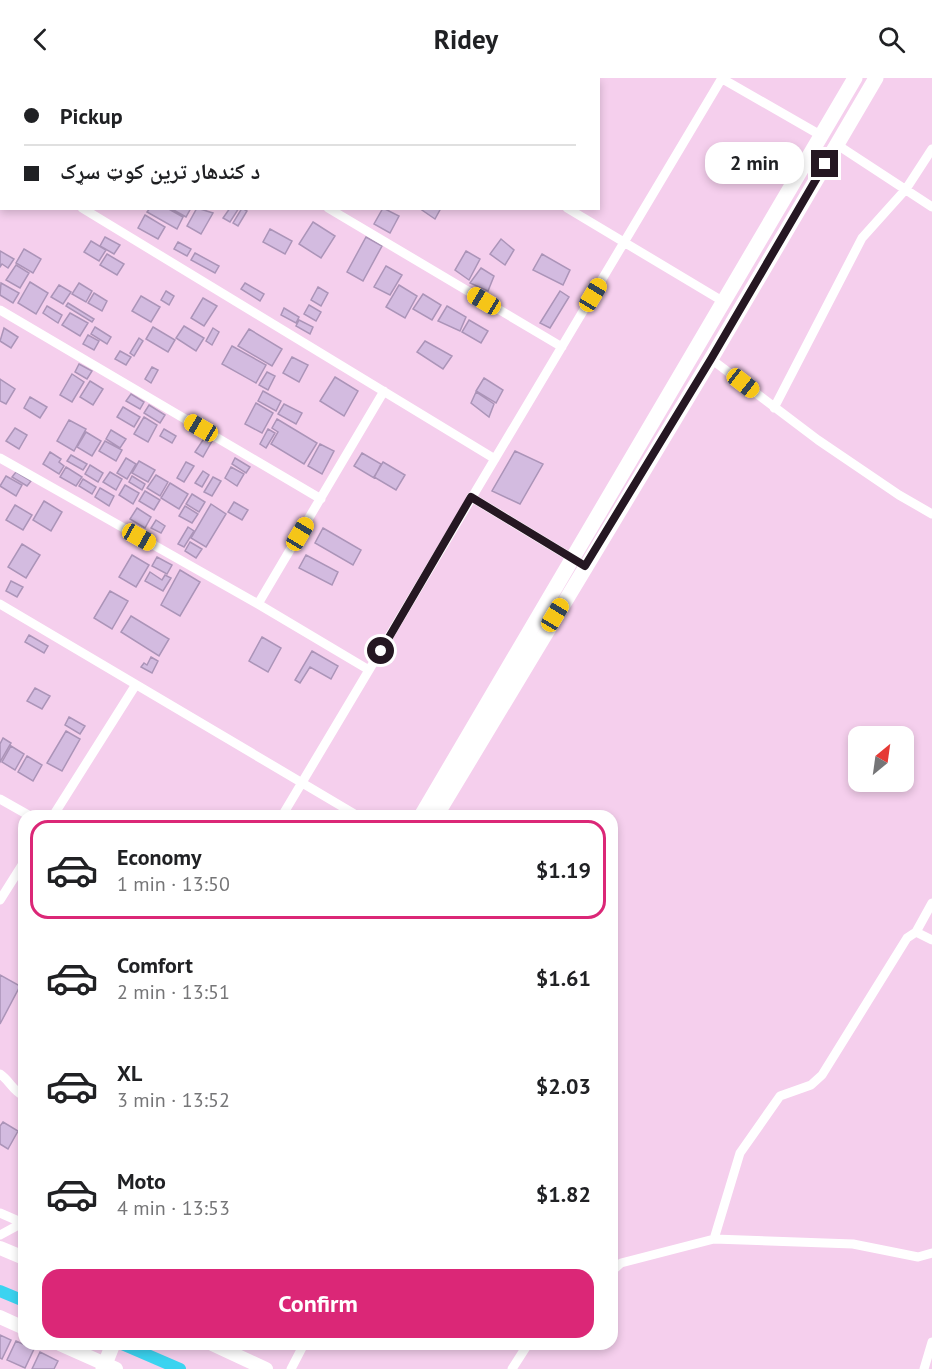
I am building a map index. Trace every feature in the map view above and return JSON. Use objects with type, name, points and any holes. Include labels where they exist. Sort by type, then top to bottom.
[{"type":"main road","points":[[439,810],[724,302],[855,78]]},
{"type":"main road","points":[[425,810],[579,563],[711,359],[876,78]]},
{"type":"street","points":[[286,810],[721,78],[822,136]]},
{"type":"street","points":[[836,144],[932,207]]},
{"type":"street","points":[[774,408],[862,238],[906,189],[932,149]]},
{"type":"street","points":[[85,210],[495,459]]},
{"type":"street","points":[[331,210],[562,347]]},
{"type":"street","points":[[570,210],[724,302]]},
{"type":"street","points":[[0,310],[321,499]]},
{"type":"street","points":[[711,359],[774,408],[899,495],[932,514]]},
{"type":"street","points":[[258,604],[384,391]]},
{"type":"street","points":[[0,458],[258,604],[369,670]]},
{"type":"street","points":[[471,497],[579,563]]},
{"type":"street","points":[[0,604],[348,810]]},
{"type":"street","points":[[57,810],[135,686]]},
{"type":"street","points":[[0,799],[19,810]]},
{"type":"street","points":[[0,900],[18,872]]},
{"type":"street","points":[[714,1239],[741,1153],[780,1096],[810,1085],[822,1075],[907,938],[916,932],[932,903]]},
{"type":"street","points":[[916,932],[932,940]]},
{"type":"street","points":[[0,1074],[11,1081],[14,1090],[18,1092]]},
{"type":"street","points":[[0,1212],[18,1221]]},
{"type":"street","points":[[0,1235],[18,1226]]},
{"type":"street","points":[[618,1266],[714,1239],[853,1244],[918,1257],[932,1253]]},
{"type":"street","points":[[0,1248],[18,1256]]},
{"type":"street","points":[[0,1317],[18,1325]]},
{"type":"street","points":[[924,1369],[932,1342]]},
{"type":"street","points":[[77,1350],[107,1361]]},
{"type":"street","points":[[228,1350],[266,1369]]},
{"type":"street","points":[[291,1369],[301,1350]]},
{"type":"street","points":[[512,1369],[524,1350]]},
{"type":"building","points":[[148,210],[171,210],[183,217],[177,229],[147,212]]},
{"type":"building","points":[[174,210],[190,210],[186,217]]},
{"type":"building","points":[[196,210],[213,213],[201,234],[187,226]]},
{"type":"building","points":[[229,210],[238,210],[230,222],[223,218]]},
{"type":"building","points":[[241,210],[247,211],[238,226],[233,223]]},
{"type":"building","points":[[382,210],[399,216],[390,233],[374,224]]},
{"type":"building","points":[[422,210],[440,210],[435,219]]},
{"type":"building","points":[[145,215],[165,227],[158,239],[138,228]]},
{"type":"building","points":[[313,222],[335,236],[321,258],[299,244]]},
{"type":"building","points":[[270,229],[292,241],[285,254],[263,242]]},
{"type":"building","points":[[105,237],[120,245],[114,254],[100,246]]},
{"type":"building","points":[[366,237],[382,246],[363,281],[347,272]]},
{"type":"building","points":[[501,239],[514,250],[505,265],[490,254]]},
{"type":"building","points":[[91,241],[106,250],[99,261],[84,252]]},
{"type":"building","points":[[178,242],[191,249],[187,256],[174,249]]},
{"type":"building","points":[[24,249],[41,259],[33,273],[16,263]]},
{"type":"building","points":[[0,251],[14,259],[8,268],[2,264],[0,267]]},
{"type":"building","points":[[466,251],[480,259],[469,280],[455,270]]},
{"type":"building","points":[[195,253],[219,266],[215,273],[191,260]]},
{"type":"building","points":[[107,254],[124,264],[117,275],[100,265]]},
{"type":"building","points":[[542,254],[570,270],[563,285],[533,270]]},
{"type":"building","points":[[16,265],[29,273],[20,288],[6,280]]},
{"type":"building","points":[[386,266],[402,275],[390,295],[374,287]]},
{"type":"building","points":[[481,268],[494,276],[488,291],[470,283]]},
{"type":"building","points":[[30,282],[48,293],[36,314],[18,303]]},
{"type":"building","points":[[1,283],[19,293],[13,303],[0,295]]},
{"type":"building","points":[[79,283],[92,291],[86,302],[72,294]]},
{"type":"building","points":[[245,283],[264,294],[260,301],[241,289]]},
{"type":"building","points":[[59,285],[71,292],[63,304],[51,297]]},
{"type":"building","points":[[399,285],[417,296],[405,318],[386,307]]},
{"type":"building","points":[[318,287],[328,293],[321,306],[311,300]]},
{"type":"building","points":[[166,291],[174,296],[169,305],[161,300]]},
{"type":"building","points":[[560,291],[569,297],[550,328],[540,323]]},
{"type":"building","points":[[94,293],[107,301],[102,311],[88,303]]},
{"type":"building","points":[[423,294],[441,305],[432,320],[413,309]]},
{"type":"building","points":[[141,296],[160,307],[151,322],[132,311]]},
{"type":"building","points":[[203,298],[217,306],[204,326],[191,318]]},
{"type":"building","points":[[68,303],[94,319],[92,322],[66,306]]},
{"type":"building","points":[[309,305],[321,312],[316,321],[304,314]]},
{"type":"building","points":[[47,306],[62,315],[58,323],[43,313]]},
{"type":"building","points":[[447,306],[466,317],[460,331],[438,321]]},
{"type":"building","points":[[284,308],[299,317],[296,323],[281,315]]},
{"type":"building","points":[[70,313],[88,323],[80,336],[62,325]]},
{"type":"building","points":[[299,320],[313,327],[310,334],[296,326]]},
{"type":"building","points":[[469,320],[488,331],[481,343],[462,332]]},
{"type":"building","points":[[184,326],[204,338],[196,351],[176,338]]},
{"type":"building","points":[[95,327],[111,337],[107,344],[91,334]]},
{"type":"building","points":[[153,327],[175,340],[168,352],[146,339]]},
{"type":"building","points":[[4,328],[18,337],[11,348],[0,341]]},
{"type":"building","points":[[213,328],[219,332],[212,345],[206,341]]},
{"type":"building","points":[[249,329],[282,349],[272,366],[238,346]]},
{"type":"building","points":[[88,335],[99,341],[94,350],[83,344]]},
{"type":"building","points":[[139,338],[143,341],[134,356],[130,353]]},
{"type":"building","points":[[425,341],[452,356],[443,369],[417,352]]},
{"type":"building","points":[[232,346],[266,365],[256,383],[222,364]]},
{"type":"building","points":[[120,351],[131,357],[126,365],[115,359]]},
{"type":"building","points":[[292,357],[308,365],[299,382],[283,373]]},
{"type":"building","points":[[79,364],[92,371],[87,379],[75,372]]},
{"type":"building","points":[[152,367],[158,370],[151,383],[145,379]]},
{"type":"building","points":[[267,372],[275,376],[268,390],[259,385]]},
{"type":"building","points":[[72,374],[84,382],[72,402],[60,395]]},
{"type":"building","points":[[335,377],[358,391],[344,416],[320,401]]},
{"type":"building","points":[[484,378],[503,390],[496,403],[476,391]]},
{"type":"building","points":[[0,379],[15,389],[6,404],[0,401]]},
{"type":"building","points":[[90,381],[103,389],[93,405],[80,397]]},
{"type":"building","points":[[263,391],[281,401],[276,411],[258,401]]},
{"type":"building","points":[[476,392],[494,404],[489,417],[471,403]]},
{"type":"building","points":[[131,394],[144,402],[140,409],[126,401]]},
{"type":"building","points":[[30,397],[47,407],[40,418],[24,408]]},
{"type":"building","points":[[256,403],[273,413],[262,433],[245,424]]},
{"type":"building","points":[[284,404],[302,413],[296,424],[278,414]]},
{"type":"building","points":[[149,405],[165,415],[160,423],[144,413]]},
{"type":"building","points":[[123,407],[140,417],[134,427],[117,417]]},
{"type":"building","points":[[144,417],[157,425],[148,442],[134,434]]},
{"type":"building","points":[[277,419],[317,443],[304,464],[271,444],[278,432],[272,428]]},
{"type":"building","points":[[69,420],[86,429],[74,451],[57,441]]},
{"type":"building","points":[[15,428],[27,435],[19,449],[6,441]]},
{"type":"building","points":[[164,429],[176,436],[172,443],[160,436]]},
{"type":"building","points":[[268,429],[275,433],[266,448],[260,444]]},
{"type":"building","points":[[111,430],[126,439],[120,448],[106,439]]},
{"type":"building","points":[[86,432],[101,441],[92,456],[77,447]]},
{"type":"building","points":[[205,437],[212,441],[203,457],[195,452]]},
{"type":"building","points":[[105,441],[122,450],[116,461],[99,451]]},
{"type":"building","points":[[320,444],[334,451],[322,474],[308,466]]},
{"type":"building","points":[[515,451],[543,464],[520,504],[492,491]]},
{"type":"building","points":[[50,452],[61,459],[59,462],[64,466],[59,474],[43,464]]},
{"type":"building","points":[[362,453],[381,464],[374,478],[354,466]]},
{"type":"building","points":[[71,455],[87,464],[83,470],[67,461]]},
{"type":"building","points":[[126,458],[136,464],[127,479],[117,473]]},
{"type":"building","points":[[235,458],[250,467],[246,473],[232,464]]},
{"type":"building","points":[[139,461],[155,470],[148,482],[132,473]]},
{"type":"building","points":[[186,462],[194,466],[184,482],[177,478]]},
{"type":"building","points":[[383,462],[405,475],[396,490],[374,477]]},
{"type":"building","points":[[90,465],[103,473],[98,482],[85,474]]},
{"type":"building","points":[[66,467],[82,477],[76,486],[60,477]]},
{"type":"building","points":[[231,467],[244,474],[237,486],[225,478]]},
{"type":"building","points":[[203,471],[209,475],[202,487],[195,483]]},
{"type":"building","points":[[16,472],[31,481],[27,486],[12,477]]},
{"type":"building","points":[[110,472],[122,479],[116,490],[103,482]]},
{"type":"building","points":[[156,475],[168,482],[160,496],[147,488]]},
{"type":"building","points":[[6,476],[22,485],[16,496],[0,486]]},
{"type":"building","points":[[132,476],[145,484],[142,490],[129,482]]},
{"type":"building","points":[[213,477],[221,481],[212,496],[204,492]]},
{"type":"building","points":[[83,479],[96,487],[92,494],[79,486]]},
{"type":"building","points":[[170,483],[188,494],[179,509],[161,498]]},
{"type":"building","points":[[125,485],[139,493],[133,504],[119,495]]},
{"type":"building","points":[[100,488],[114,496],[109,506],[95,497]]},
{"type":"building","points":[[145,491],[160,500],[154,510],[139,501]]},
{"type":"building","points":[[192,494],[205,502],[199,512],[186,504]]},
{"type":"building","points":[[44,501],[62,512],[51,531],[33,520]]},
{"type":"building","points":[[234,502],[248,510],[242,520],[228,512]]},
{"type":"building","points":[[211,504],[226,514],[206,547],[191,538]]},
{"type":"building","points":[[15,505],[32,515],[23,530],[6,520]]},
{"type":"building","points":[[185,506],[198,514],[192,523],[179,516]]},
{"type":"building","points":[[137,508],[151,517],[145,528],[130,519]]},
{"type":"building","points":[[156,520],[165,526],[161,533],[151,528]]},
{"type":"building","points":[[188,527],[194,531],[184,547],[178,544]]},
{"type":"building","points":[[323,528],[361,550],[353,565],[315,543]]},
{"type":"building","points":[[190,542],[202,549],[196,558],[185,551]]},
{"type":"building","points":[[22,544],[40,555],[26,578],[8,567]]},
{"type":"building","points":[[132,555],[149,565],[136,587],[119,577]]},
{"type":"building","points":[[306,555],[338,572],[332,585],[299,568]]},
{"type":"building","points":[[157,557],[172,565],[167,574],[152,566]]},
{"type":"building","points":[[180,570],[200,582],[180,616],[161,605]]},
{"type":"building","points":[[150,572],[162,580],[165,575],[171,578],[163,591],[145,581]]},
{"type":"building","points":[[11,581],[23,587],[17,597],[6,591]]},
{"type":"building","points":[[110,591],[128,601],[112,629],[94,618]]},
{"type":"building","points":[[131,616],[169,639],[159,656],[121,632]]},
{"type":"building","points":[[29,635],[48,646],[44,653],[25,642]]},
{"type":"building","points":[[262,637],[281,648],[268,672],[249,661]]},
{"type":"building","points":[[312,651],[338,666],[331,679],[310,667],[300,683],[295,680]]},
{"type":"building","points":[[151,657],[158,661],[152,673],[141,667],[144,663],[147,665]]},
{"type":"building","points":[[35,688],[50,696],[42,709],[27,701]]},
{"type":"building","points":[[69,717],[85,726],[80,734],[65,725]]},
{"type":"building","points":[[66,731],[80,739],[62,771],[47,763]]},
{"type":"building","points":[[3,738],[11,743],[0,762],[0,744]]},
{"type":"building","points":[[11,746],[24,754],[15,770],[2,762]]},
{"type":"building","points":[[27,756],[42,765],[33,781],[18,772]]},
{"type":"building","points":[[0,975],[18,985],[18,990],[0,1024]]},
{"type":"building","points":[[3,1122],[18,1131],[8,1149],[0,1144],[0,1126]]},
{"type":"building","points":[[0,1335],[11,1340],[2,1359],[0,1358]]},
{"type":"building","points":[[16,1341],[18,1350],[34,1350],[25,1368],[7,1360]]},
{"type":"building","points":[[40,1352],[58,1361],[54,1369],[32,1369]]},
{"type":"waterway","points":[[0,1291],[18,1298]]},
{"type":"waterway","points":[[136,1350],[180,1369]]},
{"type":"route","points":[[381,651],[471,497],[585,566],[711,359],[825,164]]}]
